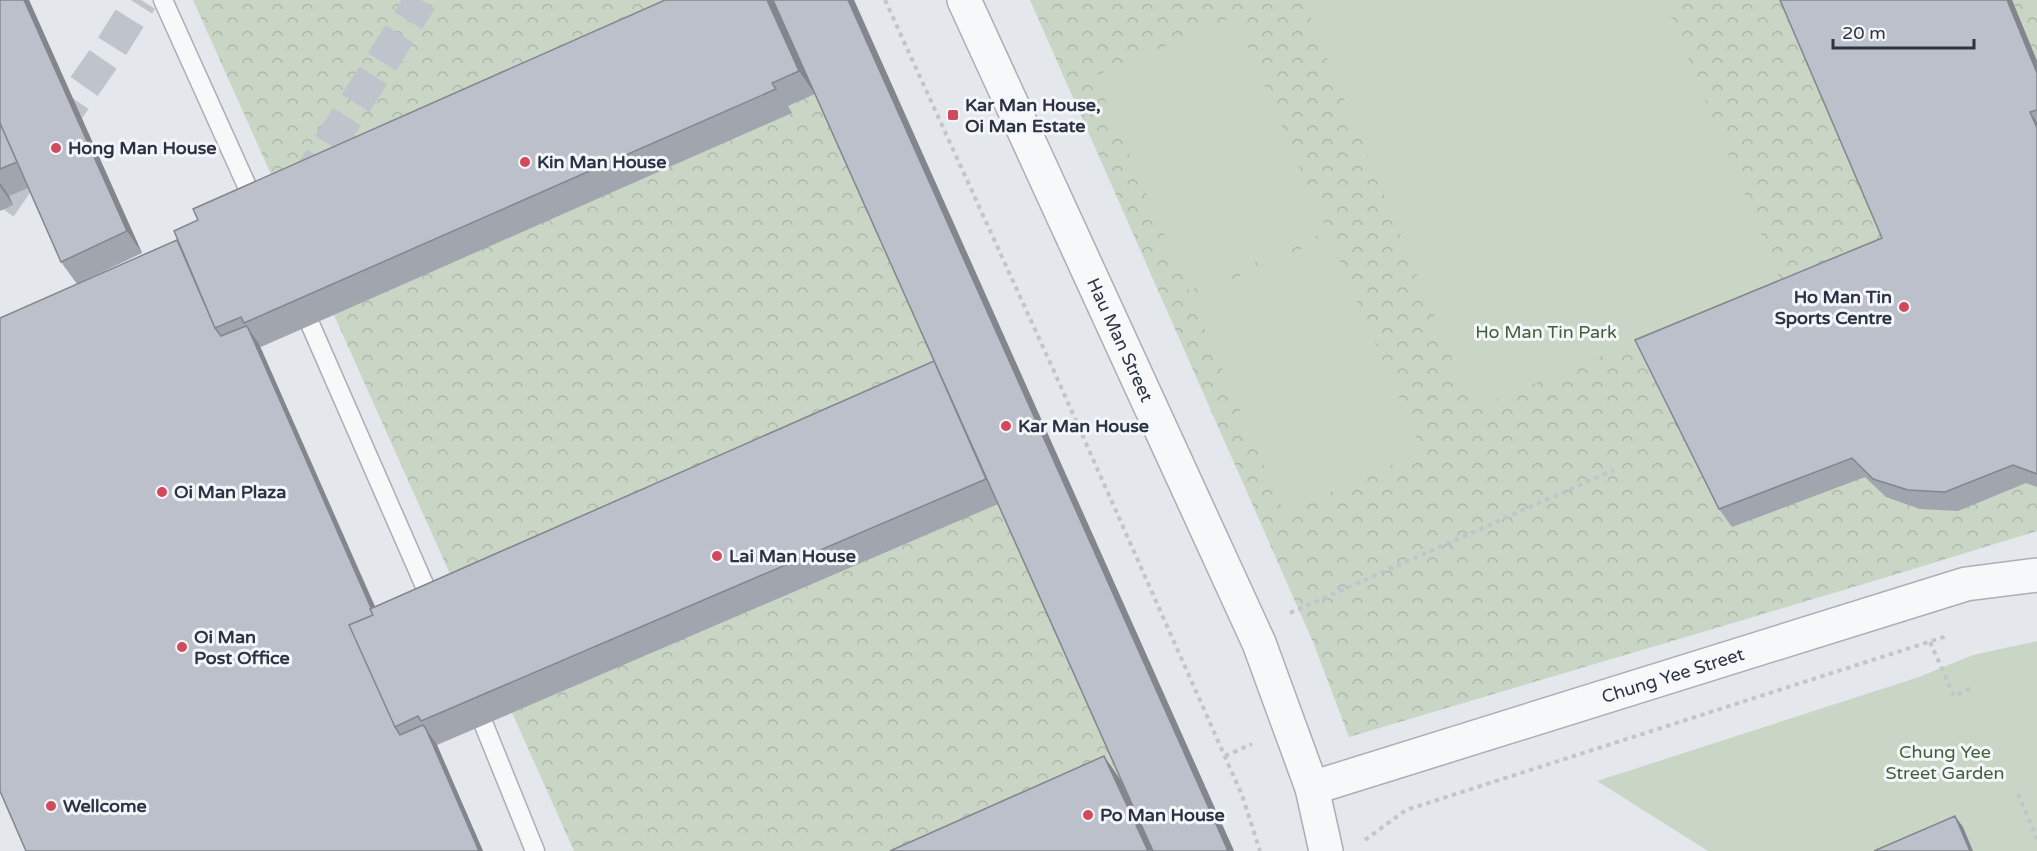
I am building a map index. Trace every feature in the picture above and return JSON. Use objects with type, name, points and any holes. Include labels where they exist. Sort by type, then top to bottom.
[{"type":"street","name":"Hau Man Street","points":[[964,0],[1259,643],[1312,788],[1326,851]]},
{"type":"street","name":"Chung Yee Street","points":[[1312,788],[1966,584],[2037,575]]},
{"type":"lane","points":[[163,0],[259,211]]},
{"type":"lane","points":[[311,326],[435,610]]},
{"type":"lane","points":[[484,725],[535,851]]},
{"type":"path","points":[[885,0],[1053,369],[1238,786],[1260,851]]},
{"type":"path","points":[[1281,617],[1614,470]]},
{"type":"path","points":[[1363,842],[1368,836],[1406,810],[1948,636]]},
{"type":"path","points":[[1930,642],[1954,696],[1973,687]]},
{"type":"path","points":[[2018,794],[2037,838]]},
{"type":"green space","points":[[193,0],[778,0],[1178,851],[574,851]]},
{"type":"green space","name":"Ho Man Tin Park","points":[[1030,0],[2037,0],[2037,531],[1349,737],[1313,642]]},
{"type":"green space","points":[[1303,0],[1664,0],[1781,282],[1473,409]]},
{"type":"green space","points":[[1235,16],[1327,231],[1189,291],[1095,76]]},
{"type":"green space","points":[[1329,237],[1423,452],[1284,512],[1191,297]]},
{"type":"green space","name":"Chung Yee Street Garden","points":[[2037,641],[2037,851],[1708,851],[1597,781],[1919,677],[1973,655]]},
{"type":"building","name":"Hong Man House","points":[[0,0],[24,0],[127,231],[61,262],[0,123]]},
{"type":"building","name":"Kin Man House","points":[[665,0],[767,0],[799,71],[772,83],[776,89],[244,323],[241,317],[215,328],[174,231],[198,220],[193,209]]},
{"type":"building","name":"Kar Man House","points":[[773,0],[848,0],[1228,851],[1153,851]]},
{"type":"building","name":"Ho Man Tin Sports Centre","points":[[1780,0],[2007,0],[2037,73],[2037,110],[2030,112],[2037,128],[2037,474],[2013,465],[1945,492],[1908,490],[1873,479],[1852,458],[1719,509],[1635,340],[1882,238]]},
{"type":"building","points":[[0,123],[17,162],[0,169]]},
{"type":"building","name":"Oi Man Plaza","points":[[177,240],[215,328],[221,336],[246,326],[248,328],[371,608],[373,615],[349,625],[400,735],[423,725],[426,729],[479,851],[26,851],[0,791],[0,318]]},
{"type":"building","name":"Lai Man House","points":[[934,361],[986,479],[421,721],[418,716],[395,727],[349,625],[373,615],[370,609]]},
{"type":"building","points":[[1104,756],[1148,851],[890,851]]},
{"type":"building","points":[[1955,816],[1970,851],[1874,851]]},
{"type":"tunnel","points":[[0,207],[111,48],[141,0]]},
{"type":"tunnel","points":[[303,186],[421,0]]},
{"type":"place","name":"Kar Man House, Oi Man Estate","points":[[953,115]]},
{"type":"place","name":"Hong Man House","points":[[56,148]]},
{"type":"place","name":"Kin Man House","points":[[525,162]]},
{"type":"place","name":"Ho Man Tin Sports Centre","points":[[1904,307]]},
{"type":"place","name":"Kar Man House","points":[[1006,426]]},
{"type":"place","name":"Oi Man Plaza","points":[[162,492]]},
{"type":"place","name":"Lai Man House","points":[[717,556]]},
{"type":"place","name":"Oi Man Post Office","points":[[182,647]]},
{"type":"place","name":"Wellcome","points":[[51,806]]},
{"type":"place","name":"Po Man House","points":[[1088,815]]}]
